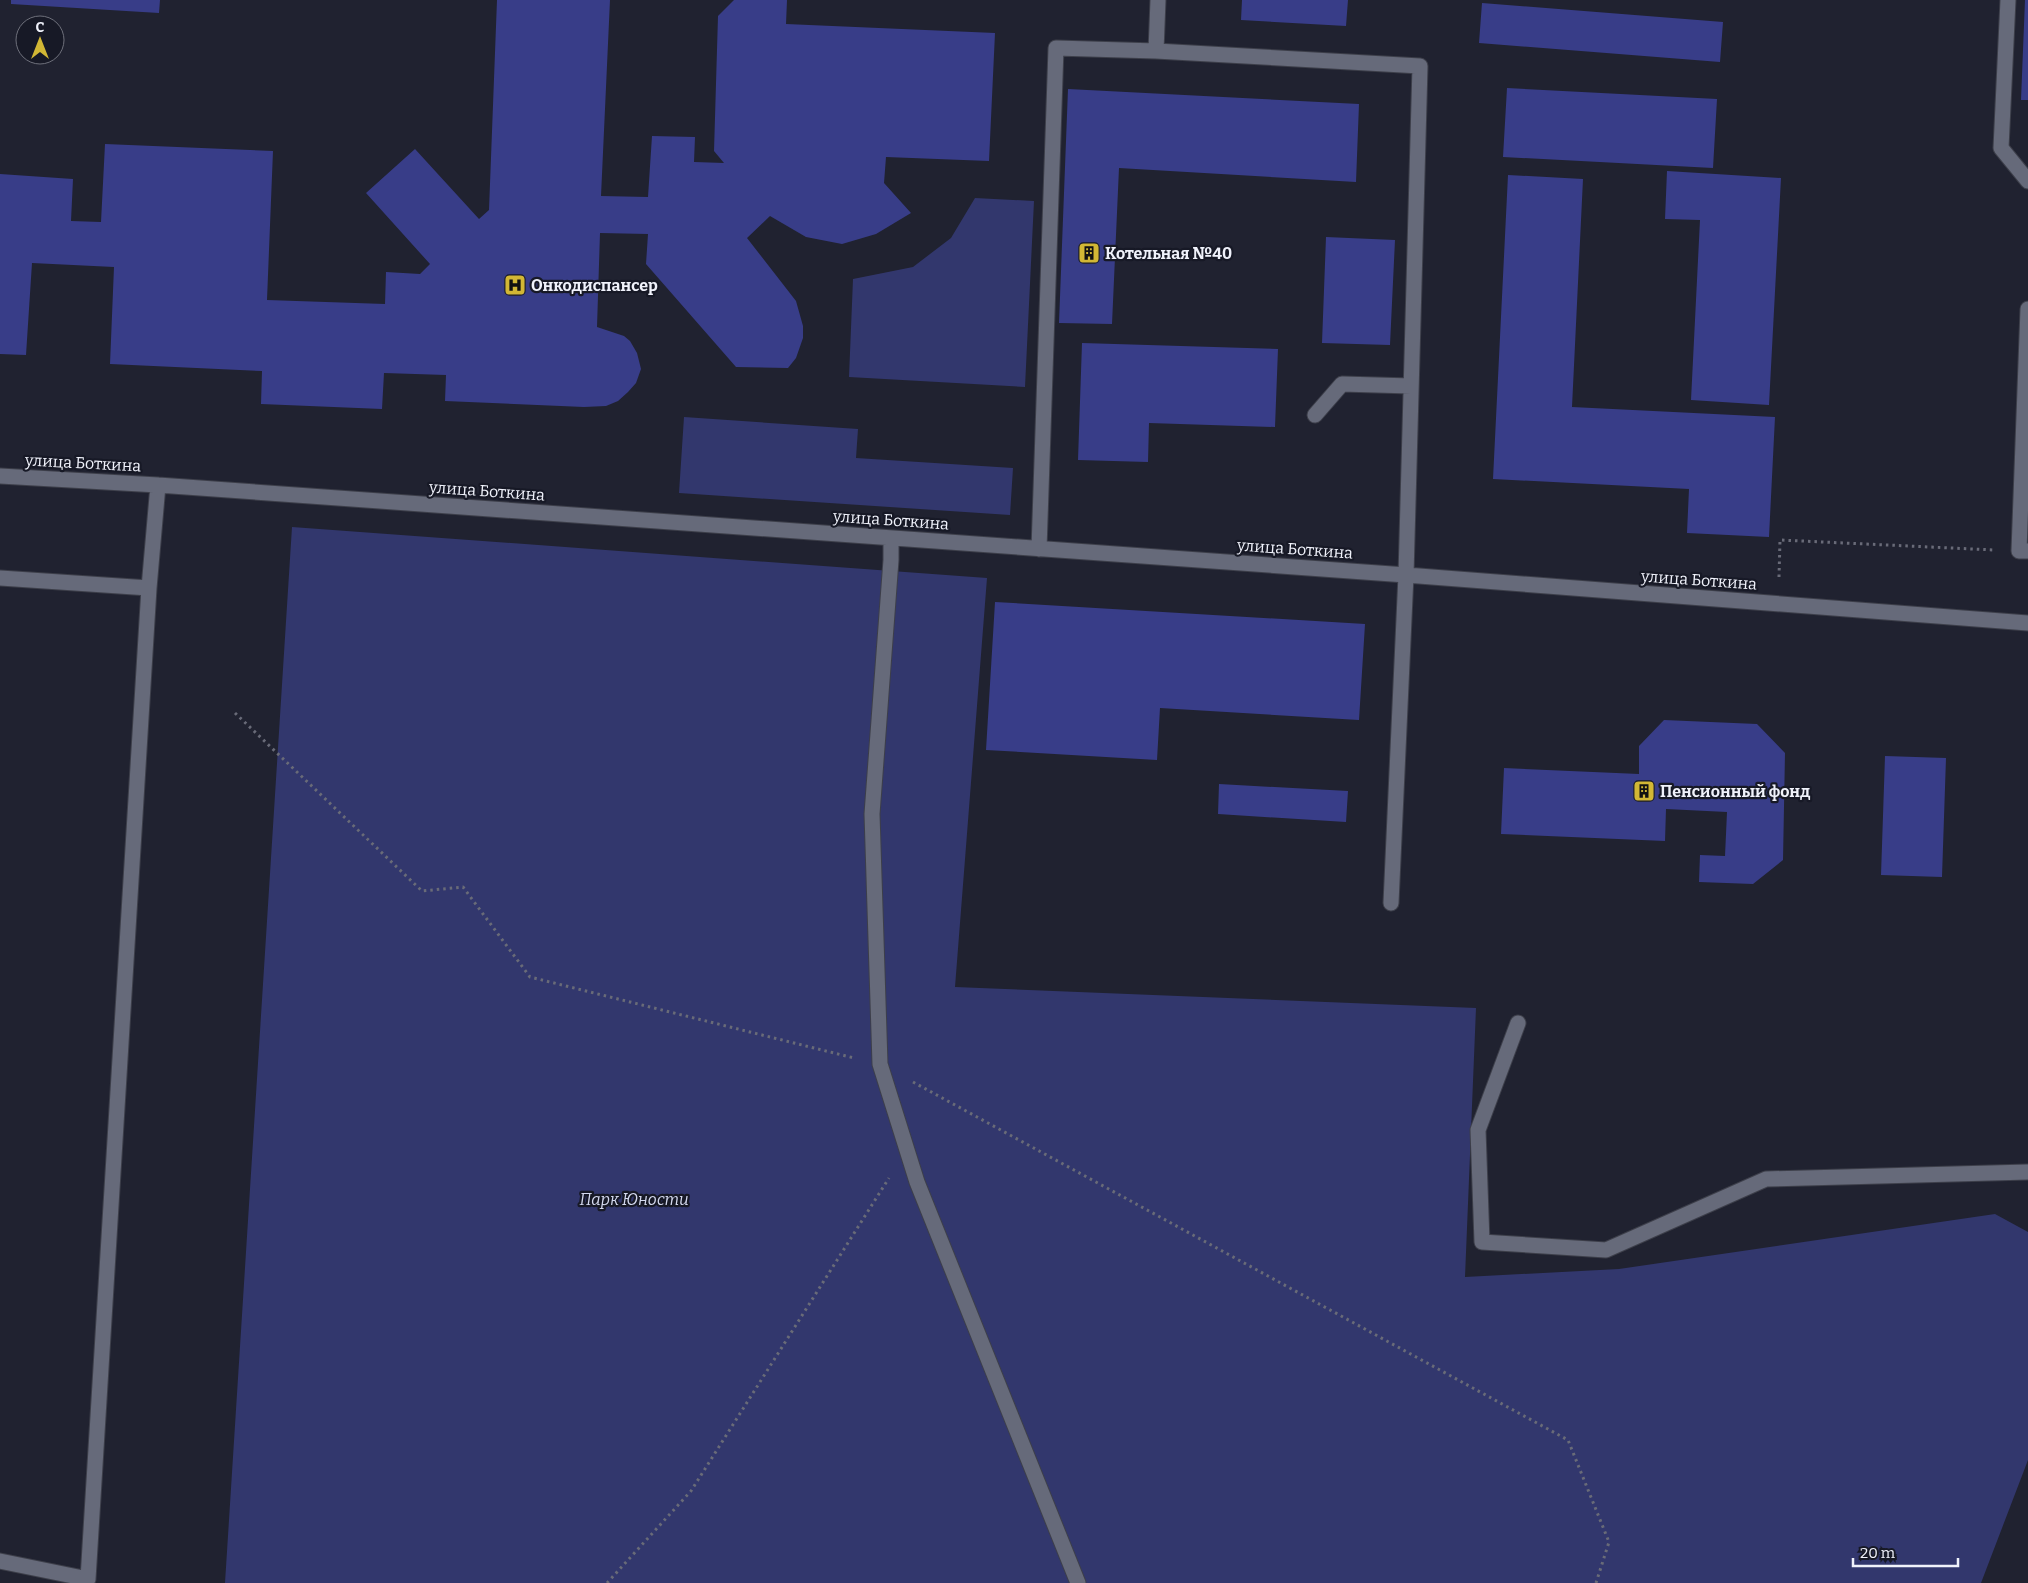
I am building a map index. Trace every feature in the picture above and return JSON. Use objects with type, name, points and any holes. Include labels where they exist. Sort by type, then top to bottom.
[{"type":"street","points":[[1156,51],[1158,0]]},
{"type":"street","points":[[2008,0],[2001,148],[2028,180]]},
{"type":"street","points":[[1039,549],[1056,48],[1156,51],[1420,66],[1406,575],[1391,903]]},
{"type":"street","points":[[2028,310],[2019,551],[2028,551]]},
{"type":"street","points":[[1315,415],[1342,384],[1411,386]]},
{"type":"street","name":"улица Боткина","points":[[0,476],[158,485],[1406,575],[2028,623]]},
{"type":"street","points":[[0,1561],[88,1579],[149,588],[158,485]]},
{"type":"street","points":[[891,538],[891,560],[872,814],[880,1064],[917,1182],[1078,1583]]},
{"type":"street","points":[[0,578],[149,588]]},
{"type":"street","points":[[1518,1023],[1478,1130],[1482,1242],[1606,1250],[1766,1179],[2028,1172]]},
{"type":"path","points":[[235,713],[422,890],[463,887],[530,977],[880,1064],[1568,1440],[1608,1542],[1596,1583]]},
{"type":"path","points":[[607,1583],[691,1491],[907,1150]]},
{"type":"green space","points":[[975,198],[1034,201],[1025,387],[849,377],[853,279],[913,267],[951,238]]},
{"type":"green space","points":[[684,417],[858,429],[856,458],[1013,468],[1010,515],[679,493]]},
{"type":"green space","name":"Парк Юности","points":[[292,527],[987,578],[955,987],[1476,1008],[1465,1277],[1619,1269],[1995,1214],[2028,1232],[2028,1460],[1981,1583],[225,1583]]},
{"type":"building","points":[[11,0],[160,0],[159,13],[11,4]]},
{"type":"building","points":[[497,0],[610,0],[601,196],[648,197],[652,136],[695,137],[694,162],[724,163],[714,151],[718,16],[734,0],[787,0],[786,24],[995,33],[989,161],[886,157],[884,183],[911,213],[876,234],[842,244],[806,237],[770,216],[747,238],[796,301],[803,326],[803,338],[796,358],[788,368],[736,367],[646,264],[648,234],[600,233],[597,327],[624,336],[630,341],[637,353],[641,369],[636,383],[628,392],[618,401],[606,406],[584,407],[445,401],[446,375],[384,373],[382,409],[261,404],[262,371],[110,364],[114,267],[32,263],[26,355],[0,354],[0,174],[73,179],[71,221],[101,222],[105,144],[273,151],[267,300],[385,304],[386,272],[420,274],[430,264],[366,193],[415,149],[479,219],[489,210]]},
{"type":"building","points":[[1242,0],[1348,0],[1346,26],[1241,20]]},
{"type":"building","points":[[2025,0],[2028,0],[2028,100],[2021,100]]},
{"type":"building","points":[[1482,3],[1723,22],[1720,62],[1479,43]]},
{"type":"building","points":[[1507,88],[1717,99],[1713,168],[1503,157]]},
{"type":"building","name":"Котельная №40","points":[[1068,89],[1359,104],[1356,182],[1119,168],[1112,324],[1059,323]]},
{"type":"building","points":[[1667,171],[1781,178],[1769,405],[1691,400],[1700,220],[1665,219]]},
{"type":"building","points":[[1508,175],[1583,179],[1572,407],[1775,417],[1769,537],[1687,533],[1689,489],[1493,479]]},
{"type":"building","points":[[1326,237],[1395,240],[1390,345],[1322,343]]},
{"type":"building","points":[[1082,343],[1278,349],[1275,427],[1149,423],[1148,462],[1078,460]]},
{"type":"building","points":[[995,602],[1365,624],[1359,720],[1160,708],[1157,760],[986,750]]},
{"type":"building","name":"Пенсионный фонд","points":[[1664,720],[1757,724],[1785,753],[1783,860],[1753,884],[1699,882],[1700,855],[1725,856],[1727,812],[1666,809],[1665,841],[1501,834],[1504,768],[1639,774],[1639,746]]},
{"type":"building","points":[[1885,756],[1946,758],[1942,877],[1881,875]]},
{"type":"building","points":[[1219,784],[1348,791],[1346,822],[1218,814]]},
{"type":"place","name":"Котельная №40","points":[[1089,253]]},
{"type":"place","name":"Онкодиспансер","points":[[515,285]]},
{"type":"place","name":"Пенсионный фонд","points":[[1644,791]]}]
